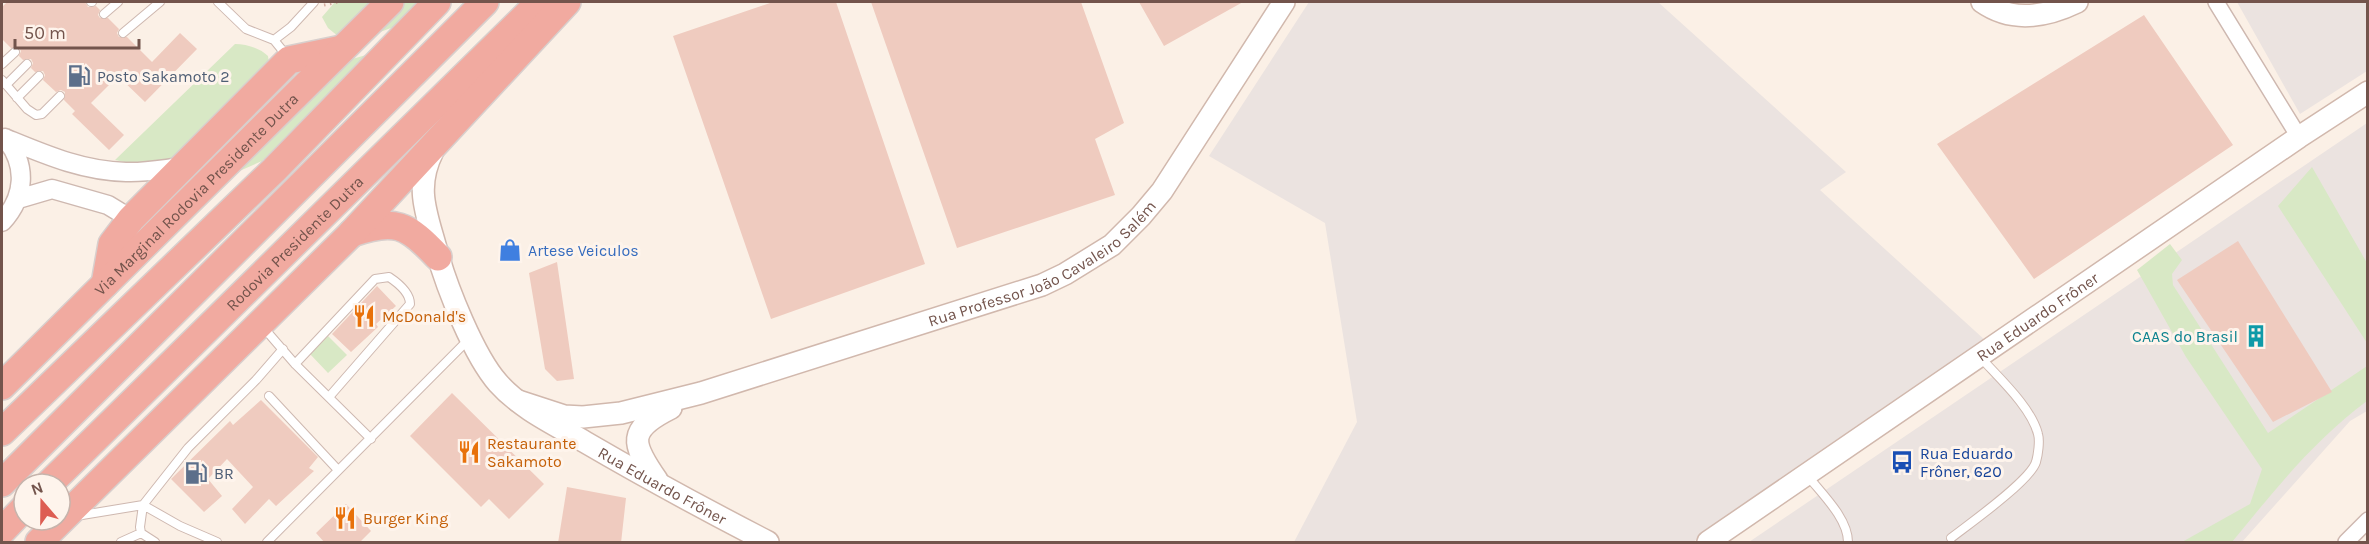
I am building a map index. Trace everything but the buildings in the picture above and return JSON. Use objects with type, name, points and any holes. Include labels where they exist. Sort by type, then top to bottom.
[{"type":"highway","name":"Via Marginal Rodovia Presidente Dutra","points":[[2,386],[390,2]]},
{"type":"highway","points":[[2,432],[274,170],[437,2]]},
{"type":"highway","points":[[2,483],[485,2]]},
{"type":"highway","name":"Rodovia Presidente Dutra","points":[[61,472],[540,2]]},
{"type":"highway","points":[[72,510],[352,233],[567,2]]},
{"type":"highway","points":[[105,284],[112,244],[131,219],[182,167],[282,50],[342,49]]},
{"type":"highway","points":[[352,233],[386,224],[398,226],[420,237],[438,256]]},
{"type":"highway","points":[[39,543],[50,532]]},
{"type":"main road","name":"Rua Professor João Cavaleiro Salém","points":[[518,401],[564,416],[583,417],[621,412],[700,393],[1042,285],[1065,274],[1103,251],[1141,216],[1162,191],[1284,2]]},
{"type":"main road","points":[[1982,2],[1992,9],[2013,15],[2038,17],[2077,2]]},
{"type":"main road","name":"Rua Eduardo Frôner","points":[[1708,543],[2299,137],[2367,93]]},
{"type":"main road","name":"Rua Eduardo Frôner","points":[[438,143],[425,167],[422,183],[423,199],[438,256],[460,317],[497,383],[518,401],[660,486],[768,543]]},
{"type":"main road","name":"Rua Professor João Cavaleiro Salém","points":[[660,486],[640,457],[637,441],[640,430],[647,421],[700,393]]},
{"type":"street","points":[[2216,2],[2299,137]]},
{"type":"street","points":[[4,137],[68,163],[95,169],[128,172],[182,167]]},
{"type":"street","points":[[2,222],[18,199],[22,183],[21,167],[16,152],[4,137]]},
{"type":"street","points":[[18,199],[52,189],[108,205],[131,219]]},
{"type":"street","points":[[2346,543],[2367,520]]},
{"type":"lane","points":[[104,14],[118,2]]},
{"type":"lane","points":[[123,33],[160,2]]},
{"type":"lane","points":[[218,2],[246,29],[282,50],[291,27],[314,2]]},
{"type":"lane","points":[[2,64],[15,51]]},
{"type":"lane","points":[[27,64],[4,82],[32,113],[39,115],[60,96]]},
{"type":"lane","points":[[17,98],[39,76]]},
{"type":"lane","points":[[295,364],[375,279],[389,277],[395,281],[410,297],[410,304],[329,397]]},
{"type":"lane","points":[[260,324],[295,364],[371,439]]},
{"type":"lane","points":[[267,543],[471,337]]},
{"type":"lane","points":[[155,543],[141,532],[143,506],[188,448],[256,380],[283,349]]},
{"type":"lane","points":[[1951,538],[2012,490],[2036,463],[2039,436],[2034,424],[2020,402],[1980,356]]},
{"type":"lane","points":[[269,396],[338,470]]},
{"type":"lane","points":[[1806,474],[1839,517],[1848,535],[1848,543]]},
{"type":"lane","points":[[72,518],[143,506],[217,543]]},
{"type":"lane","points":[[121,543],[141,532]]},
{"type":"shaded area","points":[[1309,2],[1658,2],[1846,172],[1820,190],[1986,341],[1693,542],[1294,542],[1357,422],[1325,223],[1209,156]]},
{"type":"shaded area","points":[[2237,2],[2367,2],[2367,71],[2300,114]]},
{"type":"shaded area","points":[[2367,123],[2367,411],[2350,421],[2242,542],[1749,542]]},
{"type":"green space","points":[[335,2],[422,2],[399,25],[364,38],[339,37],[328,28],[322,17]]},
{"type":"green space","points":[[235,44],[261,51],[268,56],[269,63],[176,158],[144,166],[115,160]]},
{"type":"green space","points":[[366,55],[262,161],[203,187],[130,261],[135,230],[287,78]]},
{"type":"green space","points":[[2312,167],[2367,263],[2367,343],[2278,206]]},
{"type":"green space","points":[[2170,244],[2182,260],[2172,274],[2173,285],[2268,433],[2367,366],[2367,401],[2312,449],[2232,542],[2182,542],[2250,504],[2262,469],[2186,357],[2137,270]]},
{"type":"green space","points":[[328,336],[347,355],[328,373],[310,354]]},
{"type":"place","name":"Posto Sakamoto 2","points":[[79,76]]},
{"type":"place","name":"Artese Veiculos","points":[[510,250]]},
{"type":"place","name":"McDonald's","points":[[364,316]]},
{"type":"place","name":"CAAS do Brasil","points":[[2256,336]]},
{"type":"place","name":"Restaurante Sakamoto","points":[[469,452]]},
{"type":"place","name":"Rua Eduardo Frôner, 620","points":[[1902,462]]},
{"type":"place","name":"BR","points":[[196,473]]},
{"type":"place","name":"Burger King","points":[[345,518]]}]
